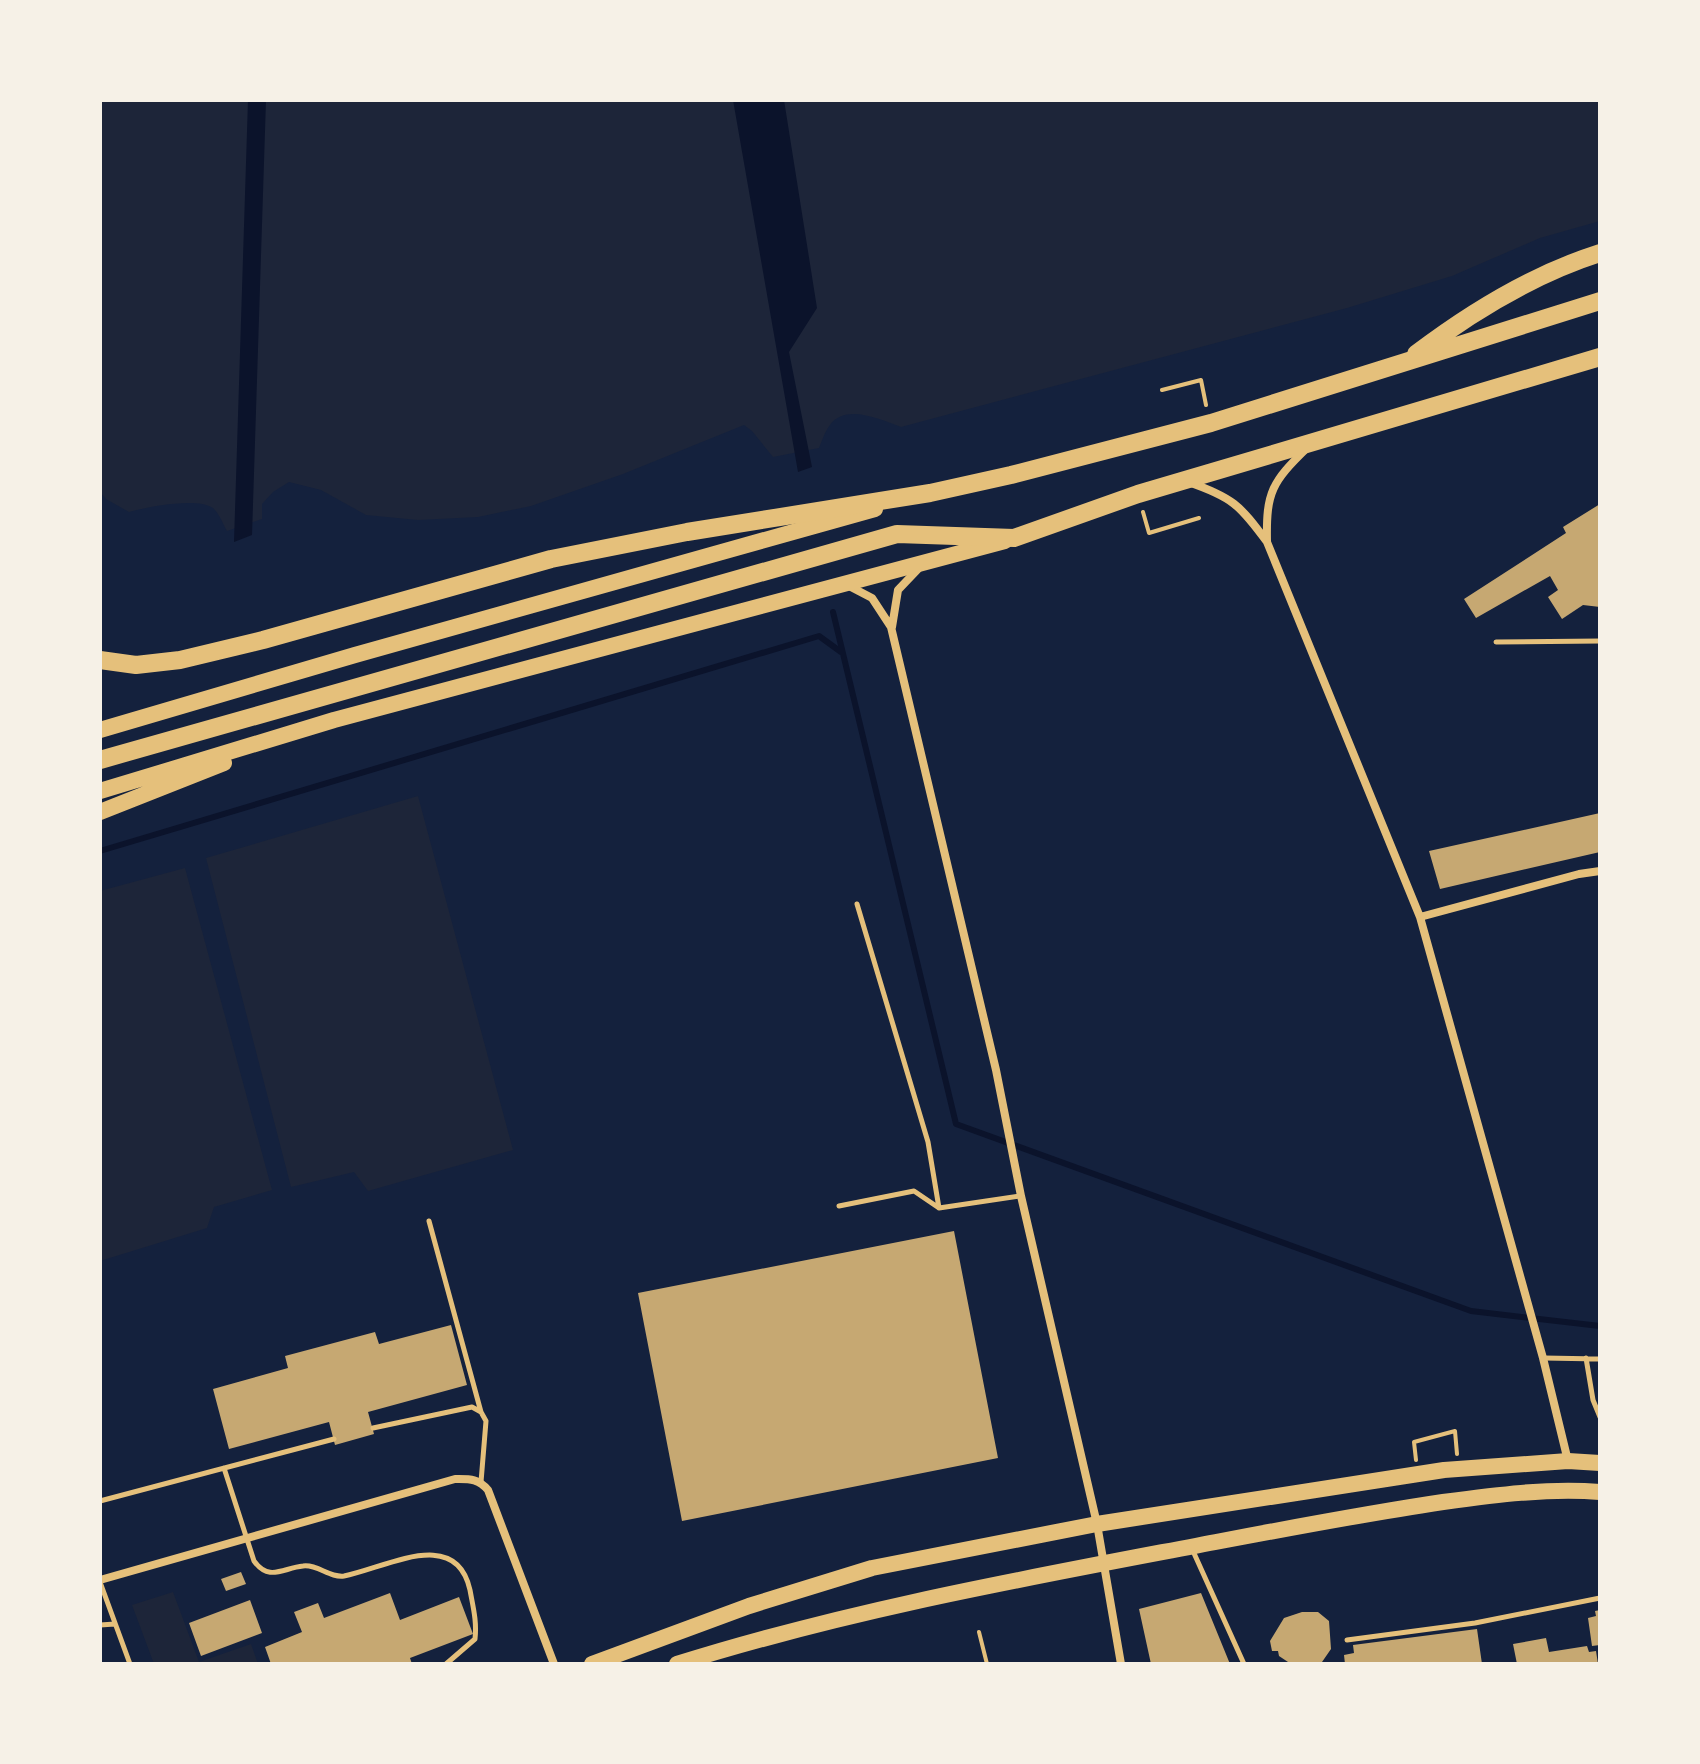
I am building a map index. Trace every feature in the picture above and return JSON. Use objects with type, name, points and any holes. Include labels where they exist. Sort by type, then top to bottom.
[{"type":"highway","points":[[1404,363],[1462,319],[1511,292],[1600,253]]},
{"type":"highway","points":[[100,660],[136,665],[180,660],[263,640],[551,559],[687,532],[930,493],[1011,475],[1211,423],[1600,301]]},
{"type":"highway","points":[[100,760],[897,534],[1014,538],[1185,480],[1600,357]]},
{"type":"main road","points":[[100,730],[930,493]]},
{"type":"main road","points":[[100,791],[334,720],[1014,538]]},
{"type":"main road","points":[[100,812],[334,720]]},
{"type":"main road","points":[[592,1664],[749,1606],[872,1568],[1097,1524],[1444,1470],[1568,1461],[1600,1463]]},
{"type":"main road","points":[[677,1664],[867,1611],[1104,1562],[1325,1521],[1496,1495],[1574,1490],[1600,1492]]},
{"type":"street","points":[[1267,542],[1269,497],[1282,473],[1314,441]]},
{"type":"street","points":[[1185,480],[1218,492],[1237,504],[1267,542],[1420,917],[1543,1358],[1568,1461]]},
{"type":"street","points":[[891,627],[898,590],[927,561]]},
{"type":"street","points":[[840,584],[872,598],[891,627],[996,1070],[1021,1196],[1097,1524],[1121,1664]]},
{"type":"street","points":[[1420,917],[1600,871]]},
{"type":"street","points":[[100,1581],[455,1479],[481,1482],[488,1490],[554,1664]]},
{"type":"lane","points":[[1496,642],[1600,641]]},
{"type":"lane","points":[[857,904],[928,1142],[939,1208]]},
{"type":"lane","points":[[839,1206],[914,1191],[939,1208],[1021,1196]]},
{"type":"lane","points":[[429,1221],[486,1421],[481,1482]]},
{"type":"lane","points":[[1543,1358],[1600,1359]]},
{"type":"lane","points":[[1586,1358],[1600,1417]]},
{"type":"lane","points":[[373,1428],[472,1407],[481,1412]]},
{"type":"lane","points":[[100,1501],[334,1439]]},
{"type":"lane","points":[[224,1468],[254,1561],[260,1569],[272,1575],[307,1565],[340,1577],[430,1554],[446,1555],[458,1563],[468,1582],[477,1622],[475,1639],[446,1664]]},
{"type":"lane","points":[[1191,1547],[1244,1664]]},
{"type":"lane","points":[[100,1581],[130,1664]]},
{"type":"lane","points":[[1347,1640],[1475,1623],[1600,1598]]},
{"type":"lane","points":[[100,1625],[115,1624]]},
{"type":"path","points":[[1162,390],[1201,380],[1211,423]]},
{"type":"path","points":[[1149,533],[1199,518]]},
{"type":"path","points":[[1414,1442],[1455,1431]]},
{"type":"path","points":[[979,1632],[987,1664]]},
{"type":"shaded area","points":[[100,100],[1600,100],[1600,221],[1540,238],[1452,276],[1347,308],[901,427],[874,417],[845,415],[830,425],[819,448],[773,457],[744,425],[623,474],[531,506],[478,517],[418,520],[366,515],[321,490],[289,482],[262,504],[262,519],[227,531],[215,510],[205,505],[172,504],[129,512],[100,492]]},
{"type":"shaded area","points":[[248,100],[266,100],[252,535],[234,542]]},
{"type":"shaded area","points":[[733,100],[784,100],[817,308],[789,352],[812,467],[798,472]]},
{"type":"shaded area","points":[[418,796],[513,1150],[368,1191],[354,1172],[291,1187],[206,858]]},
{"type":"shaded area","points":[[185,868],[272,1190],[214,1207],[207,1228],[100,1261],[100,891]]},
{"type":"shaded area","points":[[173,1592],[199,1662],[251,1644],[258,1664],[154,1664],[132,1605]]},
{"type":"building","points":[[1600,504],[1600,607],[1583,605],[1562,619],[1548,597],[1558,590],[1550,576],[1476,618],[1464,599],[1566,533],[1563,527]]},
{"type":"building","points":[[1600,813],[1600,852],[1440,889],[1429,851]]},
{"type":"building","points":[[954,1231],[998,1458],[682,1521],[638,1293]]},
{"type":"building","points":[[451,1325],[467,1385],[368,1412],[374,1434],[335,1445],[329,1422],[229,1449],[213,1389],[288,1368],[285,1356],[375,1332],[379,1344]]},
{"type":"building","points":[[241,1572],[246,1584],[226,1591],[221,1579]]},
{"type":"building","points":[[390,1593],[400,1620],[459,1597],[473,1634],[410,1658],[412,1664],[271,1664],[265,1647],[302,1632],[294,1612],[318,1603],[324,1618]]},
{"type":"building","points":[[1201,1593],[1230,1664],[1151,1664],[1139,1609]]},
{"type":"building","points":[[250,1600],[262,1633],[201,1656],[189,1623]]},
{"type":"building","points":[[1600,1610],[1600,1645],[1592,1646],[1588,1618],[1596,1616],[1595,1611]]},
{"type":"building","points":[[1302,1612],[1318,1612],[1329,1621],[1331,1649],[1322,1662],[1291,1664],[1279,1656],[1278,1651],[1272,1651],[1270,1641],[1284,1618]]},
{"type":"building","points":[[1477,1629],[1482,1664],[1345,1664],[1344,1655],[1354,1653],[1353,1645]]},
{"type":"building","points":[[1546,1638],[1549,1652],[1587,1646],[1589,1652],[1596,1651],[1598,1664],[1517,1664],[1513,1644]]},
{"type":"waterway","points":[[833,612],[956,1124],[1471,1311],[1600,1326]]},
{"type":"waterway","points":[[100,851],[819,636],[841,652]]}]
